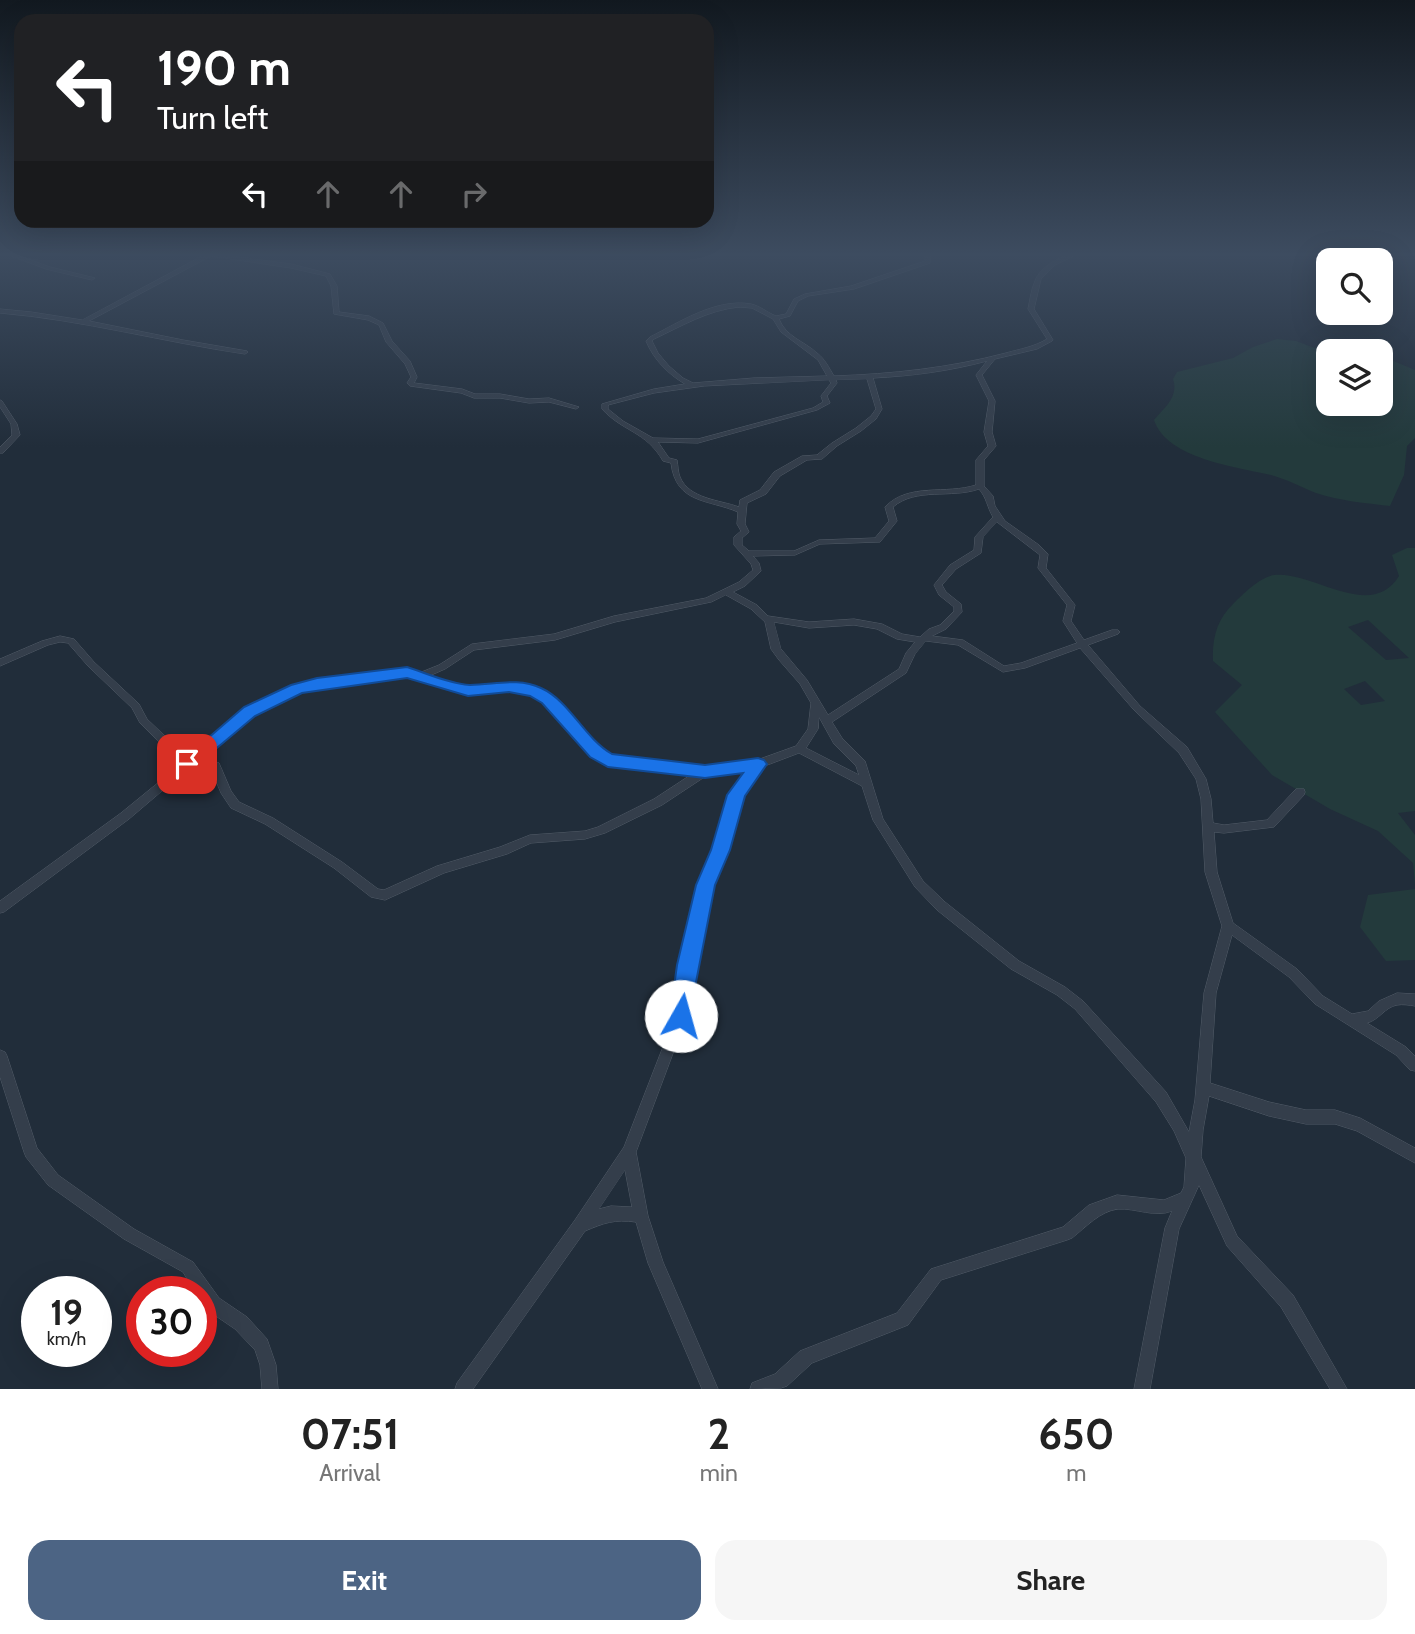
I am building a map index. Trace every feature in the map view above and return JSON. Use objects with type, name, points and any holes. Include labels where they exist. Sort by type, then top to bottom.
[{"type":"street","points":[[51,318],[192,345],[245,352]]},
{"type":"street","points":[[83,322],[91,318]]},
{"type":"street","points":[[361,318],[383,325],[388,341],[399,356],[411,365],[414,377],[410,383],[412,385],[462,391],[474,396],[500,396],[529,401],[550,400],[576,407]]},
{"type":"street","points":[[692,318],[649,341],[652,349],[675,374],[686,384],[694,386]]},
{"type":"street","points":[[652,440],[698,441],[815,409],[827,403],[824,396],[834,383],[820,358],[786,334],[776,318]]},
{"type":"street","points":[[742,512],[733,506],[700,499],[688,491],[679,482],[674,461],[666,459],[645,433],[609,415],[605,404],[629,395],[728,382],[833,380],[956,369],[1051,340],[1037,318]]},
{"type":"street","points":[[992,359],[979,375],[992,401],[988,432],[992,446],[980,460],[980,486],[989,496],[989,505],[997,517],[1035,544],[1044,554],[1042,568],[1071,605],[1067,621],[1069,627],[1137,708],[1182,750],[1201,779],[1206,799],[1212,872],[1228,926],[1210,993],[1203,1087],[1191,1188],[1172,1228],[1142,1389]]},
{"type":"street","points":[[422,675],[442,667],[472,647],[555,638],[614,619],[708,600],[742,584],[757,571],[755,563],[738,545],[738,537],[745,532],[741,524],[747,498],[763,492],[778,474],[805,458],[819,457],[828,446],[849,437],[870,422],[879,409],[870,377]]},
{"type":"street","points":[[0,402],[10,415],[16,435],[0,451]]},
{"type":"street","points":[[746,554],[795,553],[820,542],[877,540],[893,521],[889,507],[892,503],[917,494],[980,486]]},
{"type":"street","points":[[828,720],[903,671],[911,653],[923,639],[932,631],[943,627],[958,612],[958,606],[942,593],[938,585],[953,567],[978,551],[979,537],[997,517]]},
{"type":"street","points":[[727,592],[754,607],[766,618],[776,649],[816,700],[838,741],[860,764],[878,821],[919,884],[941,906],[1015,965],[1061,991],[1094,1019],[1161,1097],[1179,1126],[1232,1241],[1287,1301],[1339,1389]]},
{"type":"street","points":[[766,618],[809,625],[854,622],[879,626],[892,635],[960,642],[1003,668],[1022,666],[1115,632]]},
{"type":"street","points":[[0,663],[45,643],[60,639],[71,641],[91,664],[136,706],[143,721],[191,760],[215,766],[235,806],[287,832],[338,865],[375,894],[386,895],[441,869],[503,851],[530,839],[584,835],[601,830],[658,802],[705,772]]},
{"type":"street","points":[[0,908],[125,816],[250,712],[297,689],[317,683],[389,674],[422,675],[468,690],[509,687],[534,691],[548,699],[596,753],[608,760],[705,772],[758,764],[800,749],[813,729],[816,700]]},
{"type":"street","points":[[800,749],[865,783]]},
{"type":"street","points":[[463,1389],[580,1226],[629,1152],[681,1016],[687,965],[705,885],[720,850],[736,795],[758,764]]},
{"type":"street","points":[[1208,826],[1224,829],[1270,824],[1300,792]]},
{"type":"street","points":[[1228,926],[1293,973],[1319,1000],[1401,1051],[1415,1065]]},
{"type":"street","points":[[1351,1020],[1371,1016],[1383,1005],[1397,999],[1415,1000]]},
{"type":"street","points":[[0,1056],[31,1152],[53,1180],[129,1234],[188,1266],[213,1304],[241,1323],[261,1345],[268,1366],[270,1389]]},
{"type":"street","points":[[1203,1087],[1269,1109],[1306,1117],[1335,1117],[1360,1125],[1415,1156]]},
{"type":"street","points":[[629,1152],[641,1216],[656,1264],[710,1389]]},
{"type":"street","points":[[758,1389],[781,1380],[806,1357],[902,1319],[936,1275],[1066,1233],[1094,1210],[1117,1202],[1164,1207],[1185,1199]]},
{"type":"street","points":[[580,1226],[602,1213],[621,1211],[641,1216]]},
{"type":"green space","points":[[1277,339],[1296,341],[1316,348],[1316,416],[1393,416],[1393,361],[1415,370],[1415,438],[1407,446],[1404,475],[1390,506],[1325,496],[1277,477],[1205,459],[1173,444],[1161,433],[1154,420],[1173,396],[1173,379],[1177,372],[1233,358],[1253,347]]},
{"type":"green space","points":[[1407,548],[1415,548],[1415,811],[1398,813],[1415,835],[1415,885],[1413,863],[1378,831],[1330,809],[1272,775],[1215,712],[1242,685],[1213,661],[1213,644],[1223,616],[1247,591],[1263,579],[1274,575],[1289,575],[1340,591],[1373,595],[1387,589],[1399,576],[1392,555]],"holes":[[[1368,620],[1409,658],[1386,660],[1348,627]],[[1365,681],[1385,701],[1361,705],[1344,689]]]},
{"type":"green space","points":[[1415,889],[1415,960],[1386,961],[1360,927],[1368,895]]},
{"type":"route","points":[[187,764],[250,712],[297,689],[317,683],[407,673],[422,675],[468,690],[509,687],[534,691],[548,699],[596,753],[608,760],[705,772],[758,764],[736,795],[720,850],[705,885],[687,965],[681,1016]]}]
